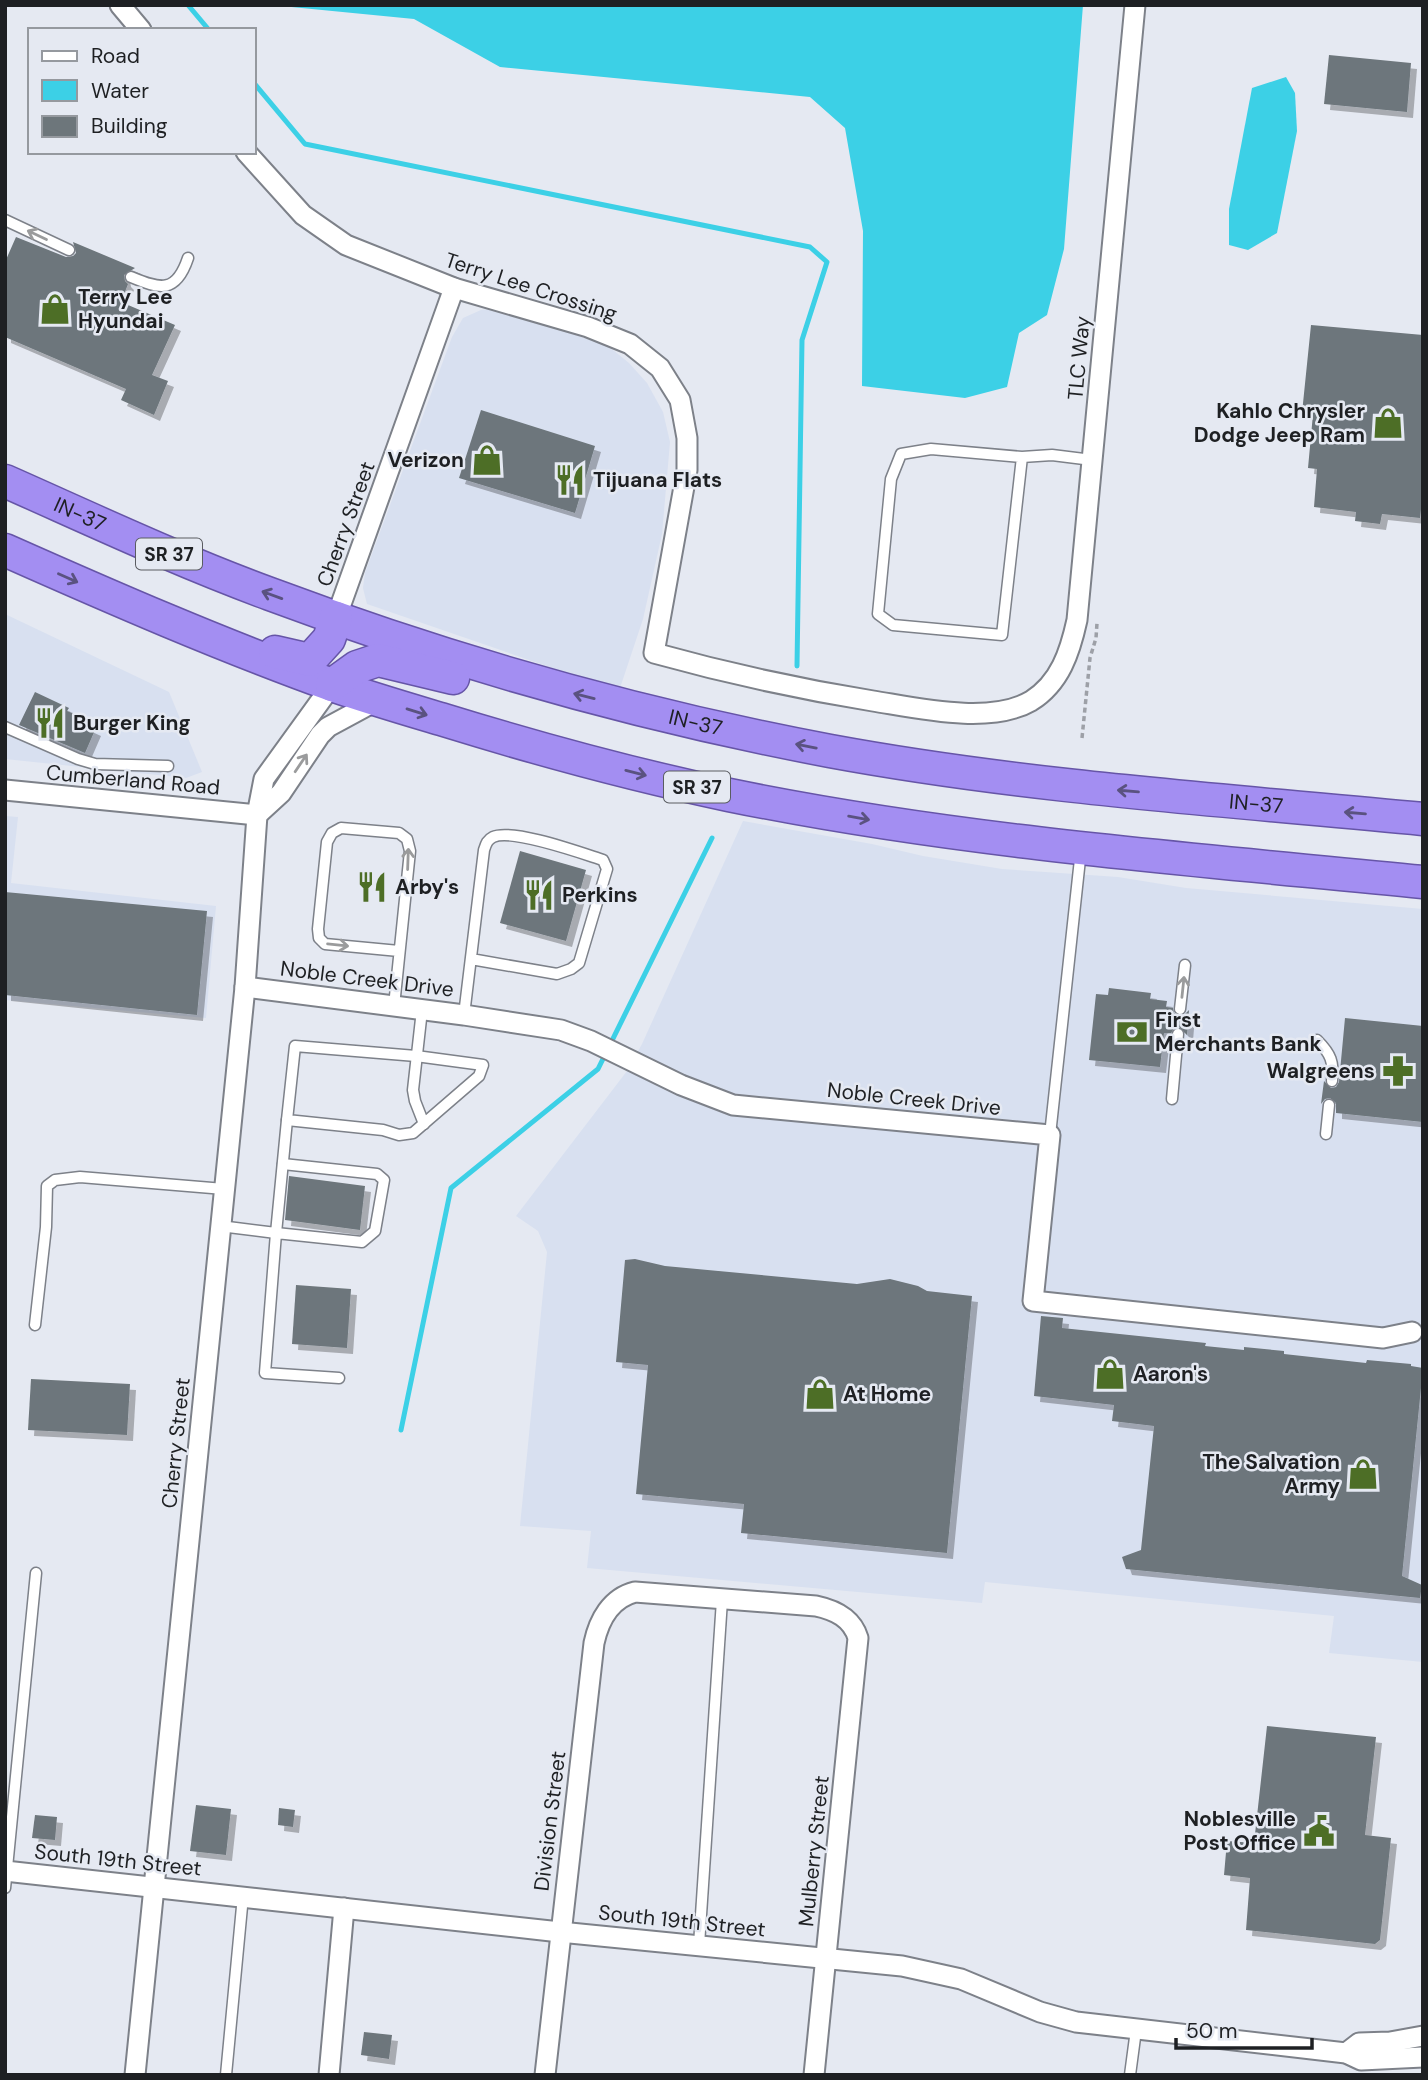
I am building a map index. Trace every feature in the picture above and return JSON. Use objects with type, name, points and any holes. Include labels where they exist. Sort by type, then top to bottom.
[{"type":"highway","name":"IN-37","points":[[5,481],[176,558],[336,618],[444,655],[534,681],[732,731],[831,751],[1061,785],[1423,819]]},
{"type":"highway","name":"SR 37","points":[[5,550],[158,618],[332,685],[506,739],[633,773],[730,795],[903,826],[1081,848],[1423,882]]},
{"type":"highway","points":[[158,618],[310,660],[329,639],[336,618]]},
{"type":"highway","points":[[332,685],[357,667],[378,660],[475,683],[534,681]]},
{"type":"street","points":[[120,5],[139,28]]},
{"type":"street","name":"TLC Way","points":[[1032,701],[1057,677],[1070,649],[1077,620],[1135,5]]},
{"type":"street","name":"Terry Lee Crossing","points":[[248,154],[303,215],[346,245],[454,288],[588,327],[630,344],[660,368],[680,400],[687,438],[687,470],[653,653],[767,682],[920,708],[993,712],[1016,708],[1032,701]]},
{"type":"street","name":"Cherry Street","points":[[336,618],[454,288]]},
{"type":"street","name":"Cherry Street","points":[[135,2075],[245,987],[257,815],[264,779],[332,685]]},
{"type":"street","points":[[257,815],[281,793],[328,727],[378,700]]},
{"type":"street","name":"Cumberland Road","points":[[5,790],[257,815]]},
{"type":"street","name":"Noble Creek Drive","points":[[245,987],[561,1030],[591,1041],[681,1085],[733,1105],[1050,1135]]},
{"type":"street","points":[[1050,1135],[1033,1301],[1382,1338],[1419,1331]]},
{"type":"street","name":"Division Street","points":[[545,2075],[596,1632],[612,1605],[626,1594],[635,1592],[722,1600]]},
{"type":"street","name":"Mulberry Street","points":[[722,1600],[828,1609],[840,1613],[856,1633],[814,2075]]},
{"type":"street","name":"South 19th Street","points":[[6,1877],[154,1887],[560,1932],[902,1966],[940,1973],[1040,2012],[1076,2022],[1346,2053],[1361,2060],[1423,2057]]},
{"type":"street","points":[[329,2075],[344,1908]]},
{"type":"street","name":"South 19th Street","points":[[1346,2053],[1359,2043],[1390,2042],[1423,2036]]},
{"type":"lane","points":[[5,220],[69,250]]},
{"type":"lane","points":[[131,277],[156,288],[167,286],[178,279],[188,258]]},
{"type":"lane","points":[[1022,457],[1002,635],[893,625],[878,614],[891,480],[901,454],[931,449],[1022,457],[1052,455],[1092,460]]},
{"type":"lane","points":[[5,726],[95,764],[168,766]]},
{"type":"lane","points":[[394,1006],[410,851],[407,839],[399,833],[341,828],[332,833],[327,842],[319,938],[325,944],[399,951]]},
{"type":"lane","points":[[464,1015],[484,850],[487,841],[495,836],[525,837],[603,860],[607,869],[604,881],[579,963],[571,970],[557,974],[471,959]]},
{"type":"lane","points":[[1050,1135],[1081,848]]},
{"type":"lane","points":[[1180,1009],[1185,965]]},
{"type":"lane","points":[[422,1010],[413,1090],[424,1124]]},
{"type":"lane","points":[[1172,1099],[1178,1034]]},
{"type":"lane","points":[[1317,1040],[1331,1055],[1334,1064],[1332,1081]]},
{"type":"lane","points":[[287,1120],[383,1130],[399,1135],[413,1133],[479,1076],[483,1065],[416,1056],[295,1046],[287,1120],[276,1233],[265,1373],[339,1378]]},
{"type":"lane","points":[[1326,1134],[1329,1105]]},
{"type":"lane","points":[[220,1226],[362,1242],[375,1231],[384,1180],[377,1174],[283,1164]]},
{"type":"lane","points":[[35,1325],[46,1227],[47,1186],[55,1180],[80,1177],[224,1189]]},
{"type":"lane","points":[[6,1877],[36,1573]]},
{"type":"lane","points":[[699,1945],[722,1600]]},
{"type":"lane","points":[[226,2075],[243,1896]]},
{"type":"lane","points":[[1130,2075],[1136,2030]]},
{"type":"shaded area","points":[[495,308],[608,346],[629,363],[647,383],[663,412],[670,442],[662,534],[643,619],[619,691],[367,604],[363,588],[365,573],[452,337],[463,318],[481,310]]},
{"type":"shaded area","points":[[5,614],[169,692],[202,772],[186,778],[5,759]]},
{"type":"shaded area","points":[[5,816],[18,817],[11,883],[216,906],[206,1018],[5,1000]]},
{"type":"shaded area","points":[[743,821],[1002,869],[1118,877],[1186,888],[1423,909],[1423,1662],[1329,1653],[1334,1616],[985,1582],[982,1603],[587,1568],[591,1531],[520,1526],[547,1252],[538,1231],[516,1216],[627,1071],[642,1044]]},
{"type":"water","points":[[271,5],[1083,5],[1064,249],[1047,315],[1019,333],[1007,387],[965,398],[862,386],[863,231],[845,128],[810,97],[500,67],[414,19]]},
{"type":"water","points":[[1286,77],[1295,93],[1297,131],[1277,233],[1248,250],[1229,245],[1229,209],[1252,88]]},
{"type":"building","points":[[1329,55],[1411,63],[1407,112],[1324,104]]},
{"type":"building","points":[[16,237],[66,257],[76,253],[73,242],[135,268],[124,275],[128,284],[121,302],[175,325],[152,375],[168,381],[154,415],[121,400],[126,389],[5,337],[5,262]]},
{"type":"building","points":[[1311,325],[1423,335],[1423,492],[1420,518],[1382,514],[1380,524],[1355,521],[1356,512],[1314,507],[1317,469],[1308,468],[1313,414],[1302,413]]},
{"type":"building","points":[[481,410],[595,446],[575,513],[459,478]]},
{"type":"building","name":"Burger King","points":[[35,692],[69,708],[67,711],[76,715],[73,720],[95,730],[85,753],[19,725]]},
{"type":"building","points":[[520,851],[586,870],[566,941],[500,923]]},
{"type":"building","points":[[5,892],[207,911],[197,1015],[5,995]]},
{"type":"building","points":[[1109,988],[1151,993],[1150,999],[1167,1001],[1166,1007],[1173,1008],[1174,1013],[1179,1016],[1189,1010],[1187,1035],[1179,1027],[1174,1028],[1171,1033],[1164,1033],[1160,1067],[1089,1060],[1096,994],[1108,995]]},
{"type":"building","points":[[1345,1018],[1423,1026],[1423,1122],[1336,1113],[1336,1103],[1330,1098],[1321,1104],[1324,1081],[1331,1088],[1336,1087],[1339,1082]]},
{"type":"building","points":[[289,1176],[365,1186],[360,1230],[285,1220]]},
{"type":"building","points":[[635,1259],[665,1266],[857,1284],[890,1279],[927,1291],[972,1296],[947,1553],[741,1533],[744,1504],[636,1494],[648,1365],[616,1362],[625,1260]]},
{"type":"building","points":[[296,1285],[351,1289],[347,1348],[292,1344]]},
{"type":"building","points":[[1041,1316],[1063,1318],[1062,1328],[1206,1343],[1205,1346],[1284,1351],[1284,1354],[1366,1363],[1367,1360],[1411,1364],[1423,1368],[1402,1576],[1422,1585],[1420,1598],[1126,1569],[1122,1557],[1141,1550],[1154,1426],[1112,1421],[1114,1405],[1034,1396]]},
{"type":"building","points":[[31,1379],[130,1384],[127,1435],[28,1430]]},
{"type":"building","points":[[1267,1726],[1376,1737],[1365,1835],[1391,1838],[1380,1940],[1375,1944],[1246,1930],[1250,1878],[1224,1875],[1227,1841],[1254,1843]]},
{"type":"building","points":[[196,1805],[231,1809],[226,1855],[190,1851]]},
{"type":"building","points":[[279,1808],[295,1810],[293,1827],[278,1825]]},
{"type":"building","points":[[35,1815],[57,1817],[55,1840],[32,1838]]},
{"type":"building","points":[[364,2032],[392,2035],[389,2059],[361,2055]]},
{"type":"waterway","points":[[188,5],[207,28]]},
{"type":"waterway","points":[[256,85],[305,144],[810,247],[827,262],[802,340],[797,666]]},
{"type":"waterway","points":[[401,1430],[451,1188],[598,1069],[712,838]]},
{"type":"place","name":"Terry Lee Hyundai","points":[[55,309]]},
{"type":"place","name":"Kahlo Chrysler Dodge Jeep Ram","points":[[1388,423]]},
{"type":"place","name":"Verizon","points":[[487,460]]},
{"type":"place","name":"Tijuana Flats","points":[[570,480]]},
{"type":"place","name":"Burger King","points":[[50,723]]},
{"type":"place","name":"Arby's","points":[[372,887]]},
{"type":"place","name":"Perkins","points":[[539,895]]},
{"type":"place","name":"First Merchants Bank","points":[[1132,1032]]},
{"type":"place","name":"Walgreens","points":[[1398,1071]]},
{"type":"place","name":"Aaron's","points":[[1110,1374]]},
{"type":"place","name":"At Home","points":[[820,1394]]},
{"type":"place","name":"The Salvation Army","points":[[1363,1474]]},
{"type":"place","name":"Noblesville Post Office","points":[[1319,1831]]}]
